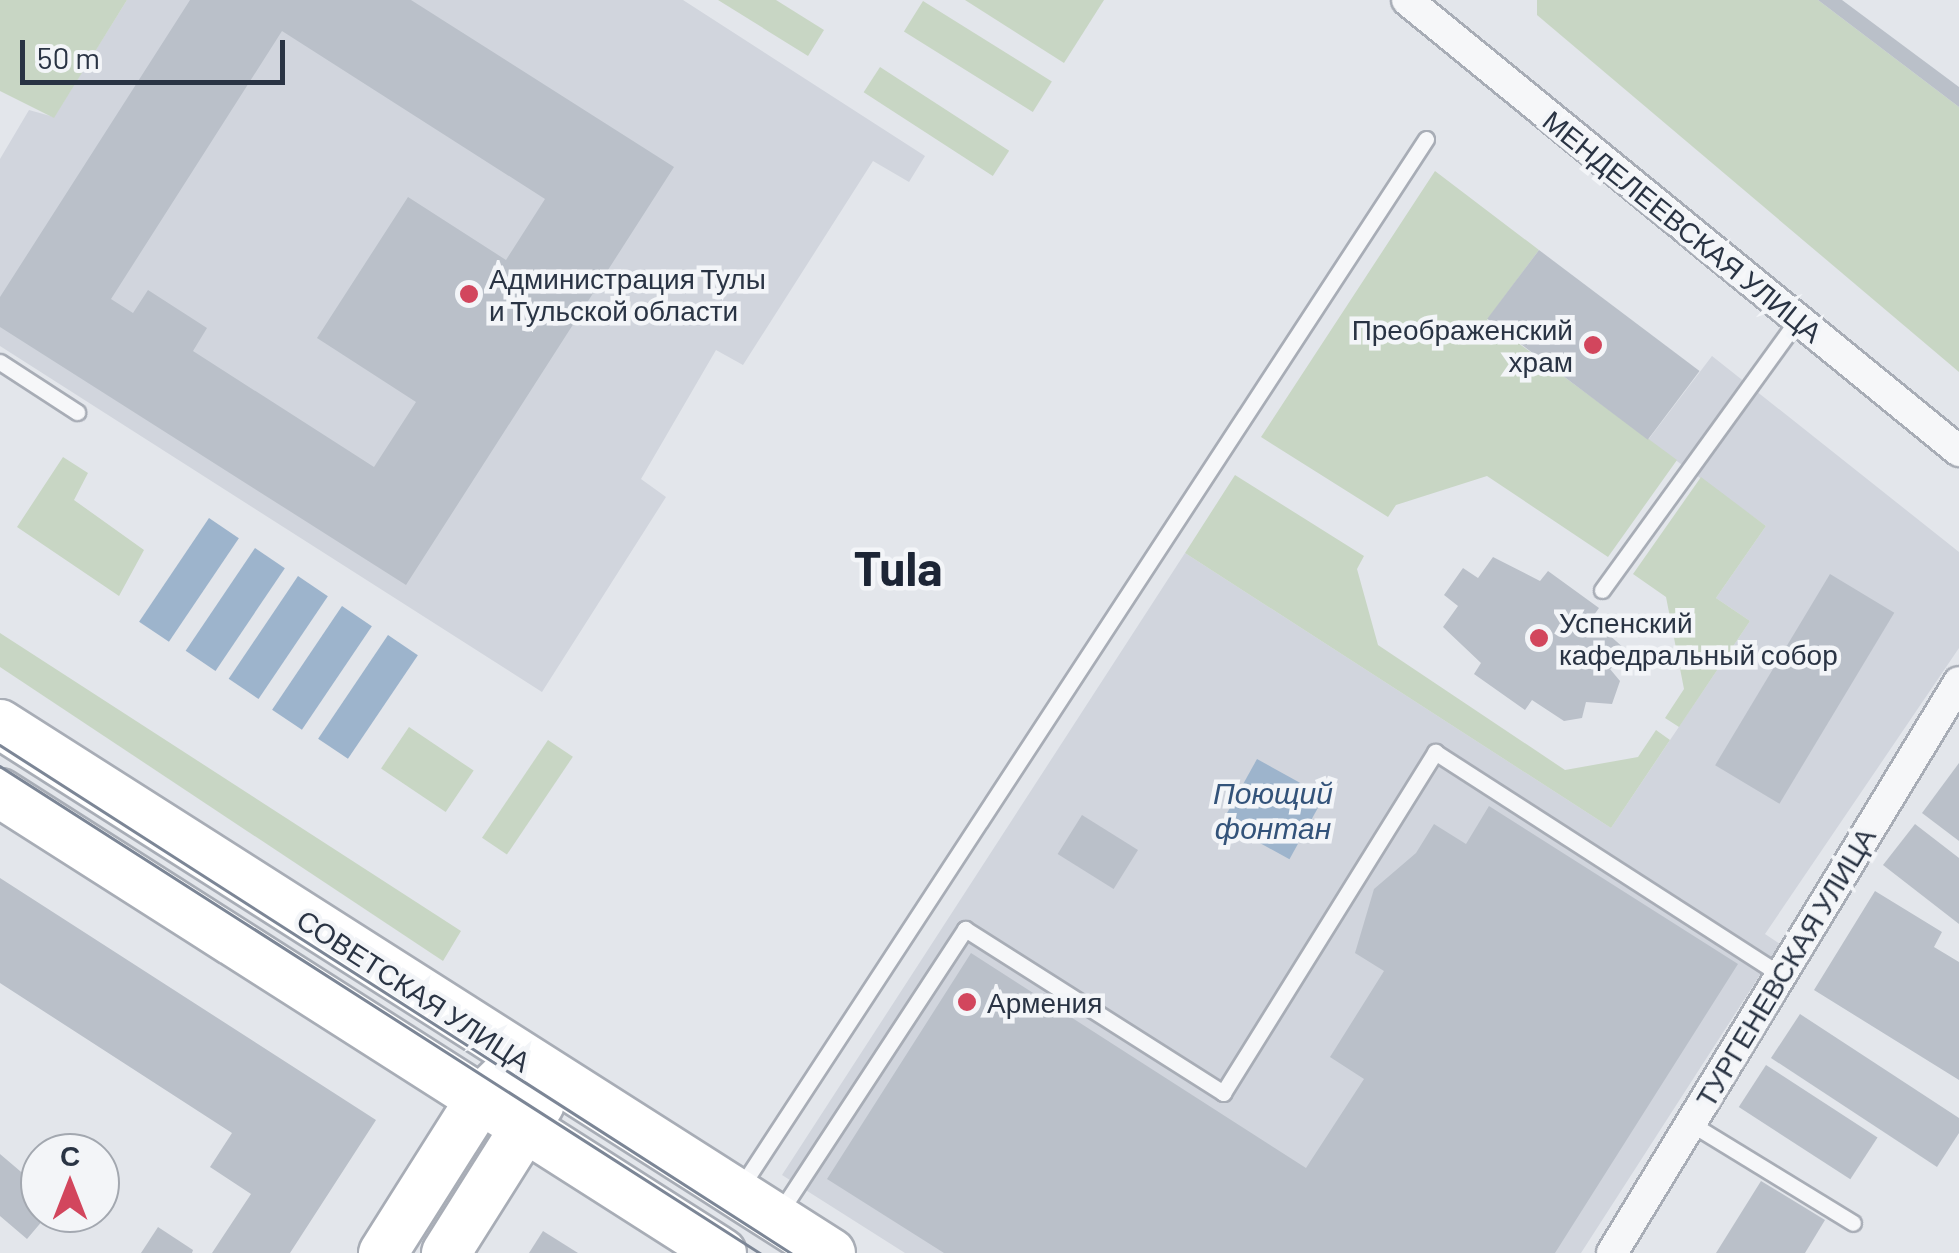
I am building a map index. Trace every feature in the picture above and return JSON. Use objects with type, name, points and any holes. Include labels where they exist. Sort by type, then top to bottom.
[{"type":"main road","name":"СОВЕТСКАЯ УЛИЦА","points":[[0,724],[539,1071],[831,1253]]},
{"type":"main road","name":"СОВЕТСКАЯ УЛИЦА","points":[[4,805],[722,1253]]},
{"type":"main road","points":[[384,1253],[479,1101],[512,1074],[539,1071],[543,1093],[528,1130],[446,1253]]},
{"type":"street","name":"МЕНДЕЛЕЕВСКАЯ УЛИЦА","points":[[1406,0],[1959,452]]},
{"type":"street","name":"ТУРГЕНЕВСКАЯ УЛИЦА","points":[[1612,1253],[1959,682]]},
{"type":"lane","points":[[756,1206],[1426,139]]},
{"type":"lane","points":[[1602,590],[1798,320]]},
{"type":"lane","points":[[0,362],[76,412]]},
{"type":"lane","points":[[756,1206],[965,929],[1223,1093],[1435,752],[1674,915],[1779,974]]},
{"type":"lane","points":[[1690,1123],[1853,1223]]},
{"type":"shaded area","points":[[127,0],[683,0],[925,156],[909,182],[873,161],[743,365],[716,350],[641,479],[666,497],[542,692],[0,346],[0,159],[29,110],[54,117]]},
{"type":"shaded area","points":[[1712,356],[1959,552],[1959,648],[1765,934],[1780,944],[1581,1253],[905,1253],[782,1175],[1185,553],[1611,828],[1750,621],[1716,598],[1766,526],[1648,440]]},
{"type":"green space","points":[[0,0],[127,0],[54,118],[0,91]]},
{"type":"green space","points":[[718,0],[776,0],[824,30],[808,56]]},
{"type":"green space","points":[[965,0],[1104,0],[1064,63]]},
{"type":"green space","points":[[1537,0],[1818,0],[1959,107],[1959,372],[1537,15]]},
{"type":"green space","points":[[923,1],[1052,82],[1033,112],[904,32]]},
{"type":"green space","points":[[880,67],[1009,151],[993,176],[864,92]]},
{"type":"green space","points":[[1435,171],[1539,250],[1487,320],[1677,460],[1608,557],[1487,476],[1396,505],[1388,517],[1261,437]]},
{"type":"green space","points":[[63,457],[88,473],[74,500],[144,550],[119,596],[17,527]]},
{"type":"green space","points":[[1235,475],[1364,556],[1357,569],[1378,645],[1565,770],[1638,757],[1656,730],[1670,740],[1611,828],[1185,553]]},
{"type":"green space","points":[[1701,477],[1766,526],[1716,598],[1750,621],[1679,727],[1665,718],[1684,689],[1666,597],[1633,574]]},
{"type":"green space","points":[[0,633],[461,931],[443,961],[0,667]]},
{"type":"green space","points":[[409,727],[474,771],[446,812],[381,768]]},
{"type":"green space","points":[[548,740],[573,757],[507,855],[482,838]]},
{"type":"water","points":[[209,518],[239,538],[169,642],[139,622]]},
{"type":"water","points":[[255,548],[285,568],[216,671],[186,651]]},
{"type":"water","points":[[298,576],[328,596],[259,699],[229,679]]},
{"type":"water","points":[[342,606],[372,626],[302,730],[272,710]]},
{"type":"water","points":[[388,635],[418,655],[348,759],[318,739]]},
{"type":"water","name":"Поющий фонтан","points":[[1257,759],[1324,796],[1289,859],[1222,822]]},
{"type":"building","name":"Администрация Тулы и Тульской области","points":[[190,0],[411,0],[674,167],[406,585],[0,327],[0,297]],"holes":[[[282,31],[545,199],[506,260],[408,197],[317,338],[416,402],[374,467],[193,351],[207,328],[148,290],[133,313],[111,299]]]},
{"type":"building","points":[[1818,0],[1842,0],[1959,87],[1959,107]]},
{"type":"building","name":"Преображенский храм","points":[[1539,250],[1700,371],[1648,440],[1487,319]]},
{"type":"building","name":"Успенский кафедральный собор","points":[[1493,557],[1540,581],[1548,571],[1599,608],[1591,619],[1625,649],[1625,659],[1610,669],[1620,681],[1612,704],[1586,702],[1582,718],[1564,721],[1532,700],[1525,710],[1474,674],[1481,663],[1443,627],[1458,606],[1444,595],[1463,568],[1478,578]]},
{"type":"building","points":[[1830,574],[1894,613],[1779,804],[1715,765]]},
{"type":"building","points":[[1959,763],[1959,841],[1922,813]]},
{"type":"building","points":[[1489,806],[1738,964],[1555,1253],[944,1253],[827,1179],[971,953],[1306,1168],[1364,1079],[1330,1057],[1384,971],[1355,953],[1374,889],[1416,853],[1434,824],[1466,844]]},
{"type":"building","points":[[1082,815],[1138,850],[1114,889],[1058,854]]},
{"type":"building","points":[[1915,824],[1959,858],[1959,924],[1883,865]]},
{"type":"building","points":[[0,878],[376,1120],[290,1253],[212,1253],[251,1194],[210,1167],[232,1133],[0,983]]},
{"type":"building","points":[[1875,891],[1942,932],[1934,947],[1959,962],[1959,1080],[1814,990]]},
{"type":"building","points":[[1800,1014],[1959,1118],[1959,1133],[1937,1167],[1771,1058]]},
{"type":"building","points":[[1766,1065],[1878,1137],[1850,1179],[1739,1107]]},
{"type":"building","points":[[0,1154],[20,1171],[20,1233],[32,1233],[27,1239],[0,1216]]},
{"type":"building","points":[[1761,1181],[1825,1220],[1805,1253],[1716,1253]]},
{"type":"building","points":[[158,1227],[193,1250],[192,1253],[141,1253]]},
{"type":"building","points":[[543,1231],[578,1253],[529,1253]]},
{"type":"tram line","points":[[0,745],[791,1253]]},
{"type":"tram line","points":[[0,766],[760,1253]]},
{"type":"place","name":"Администрация Тулы и Тульской области","points":[[469,294]]},
{"type":"place","name":"Преображенский храм","points":[[1593,345]]},
{"type":"place","name":"Успенский кафедральный собор","points":[[1539,638]]},
{"type":"place","name":"Армения","points":[[967,1002]]},
{"type":"district","name":"Tula","points":[[898,568]]}]
